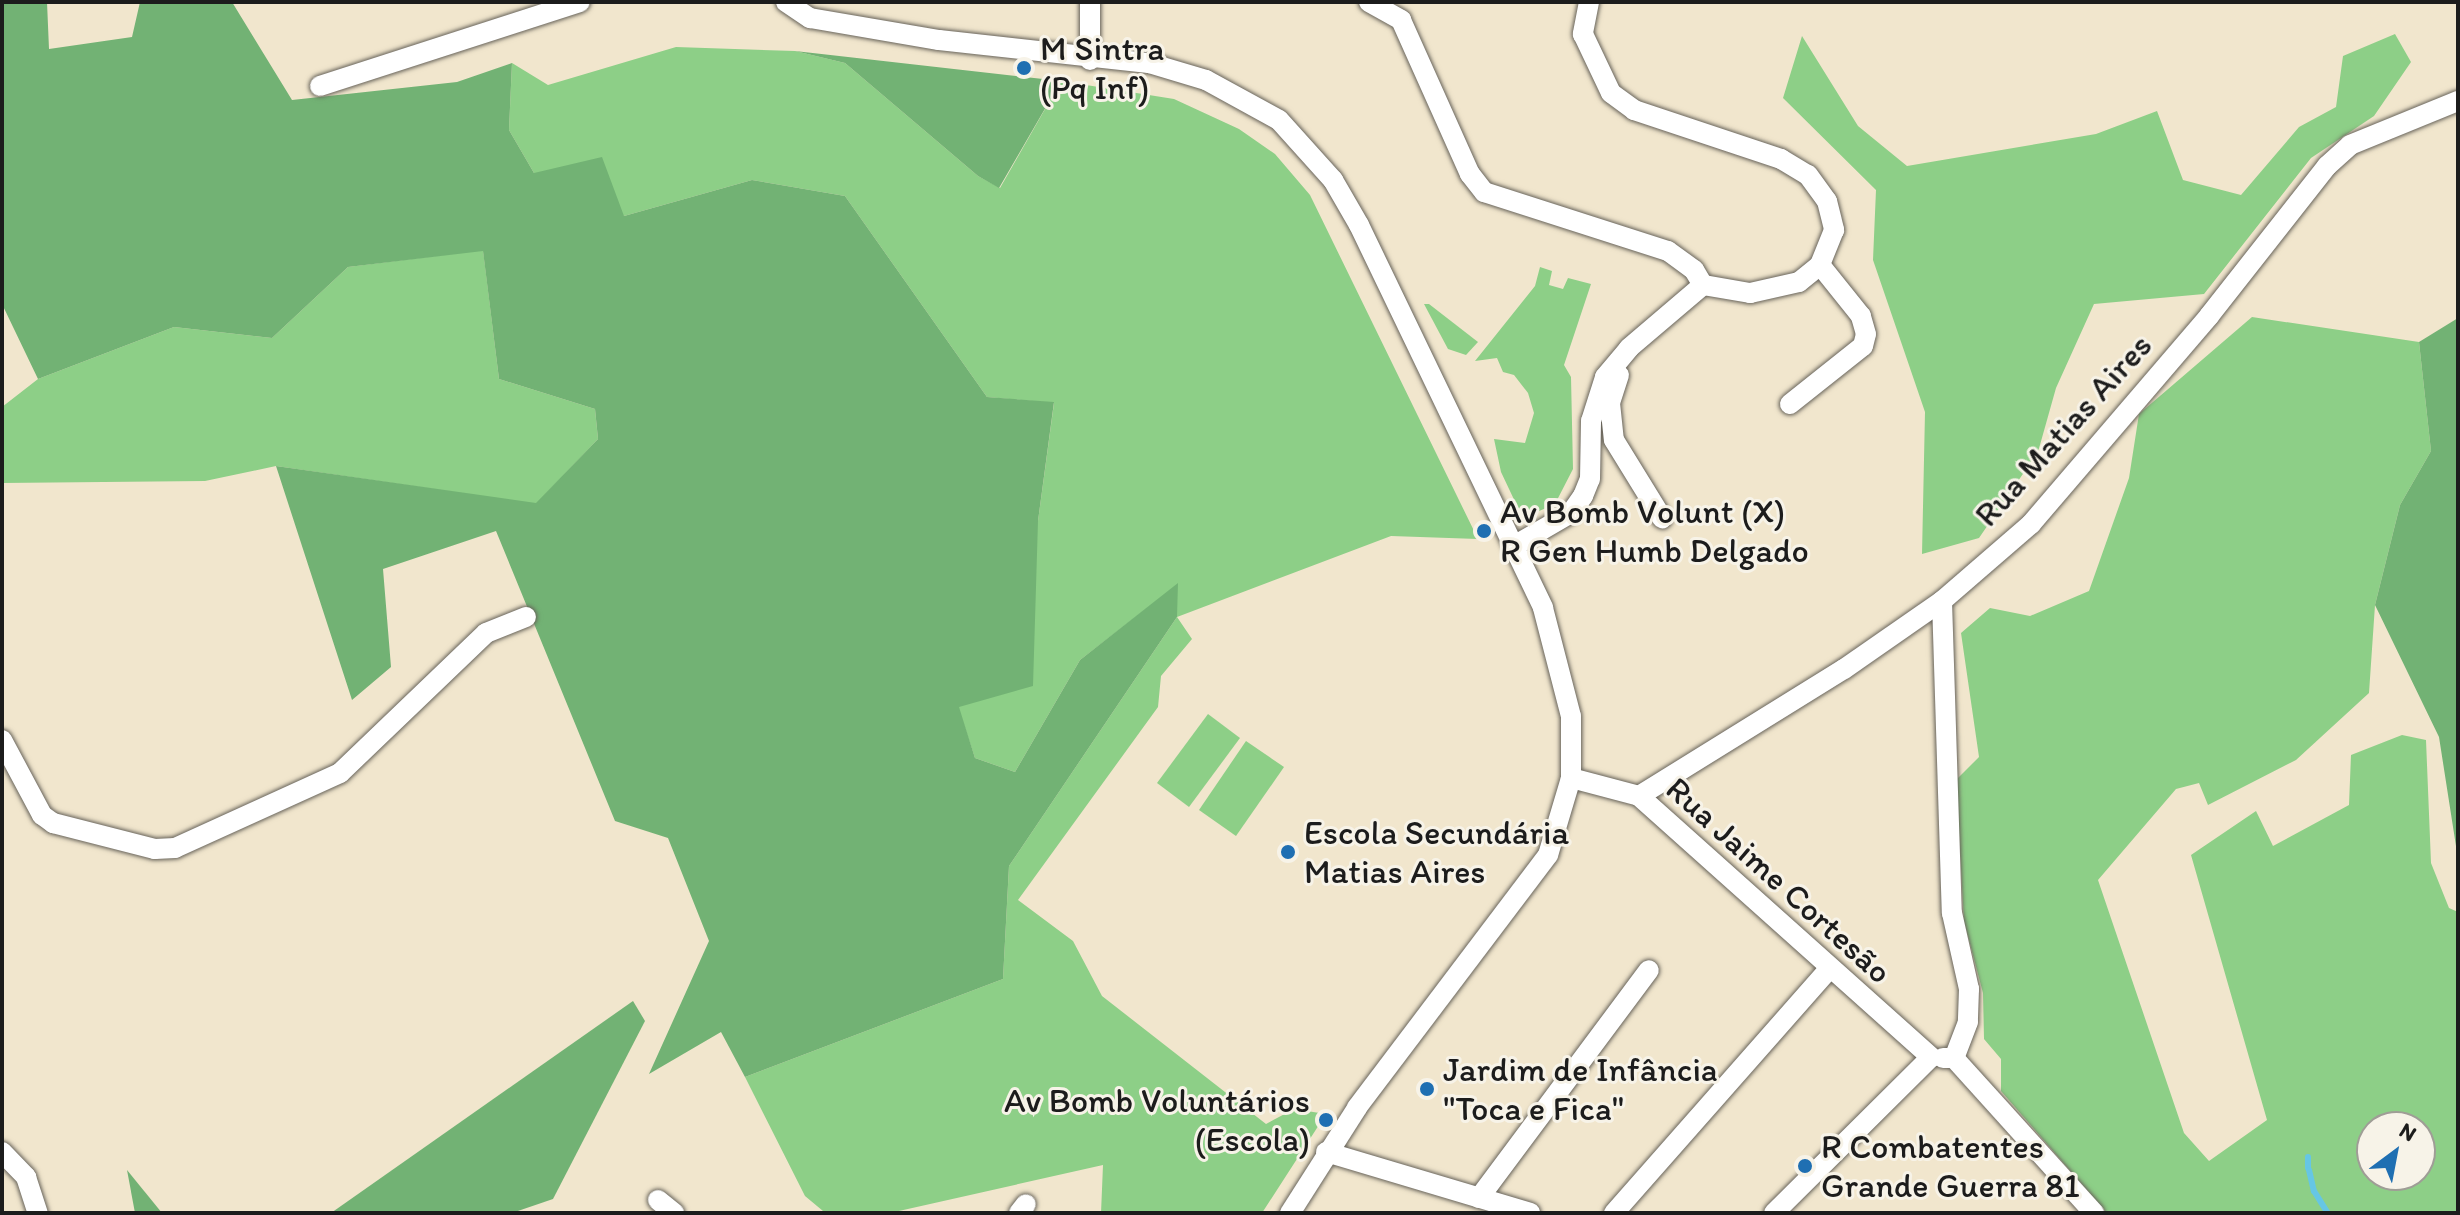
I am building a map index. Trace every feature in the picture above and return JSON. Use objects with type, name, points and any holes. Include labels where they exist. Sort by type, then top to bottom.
[{"type":"street","points":[[320,86],[580,2]]},
{"type":"street","points":[[786,2],[810,18],[1090,60],[1149,63],[1206,80],[1279,120],[1306,146],[1359,225],[1514,546],[1559,657],[1571,716],[1571,778],[1548,855],[1326,1152],[1290,1213]]},
{"type":"street","points":[[1090,2],[1090,60]]},
{"type":"street","points":[[1369,2],[1401,20],[1470,174],[1484,192],[1668,251],[1694,270],[1703,285],[1750,293],[1779,290],[1820,265],[1834,230],[1827,201],[1808,175],[1781,159],[1634,110],[1611,93],[1583,34],[1589,2]]},
{"type":"street","name":"Rua Matias Aires","points":[[1639,796],[1844,669],[1942,601],[2031,524],[2209,316],[2327,166],[2350,145],[2458,101]]},
{"type":"street","points":[[1790,404],[1863,346],[1866,334],[1861,316],[1820,265]]},
{"type":"street","points":[[1514,546],[1571,513],[1590,479],[1596,399],[1605,377],[1629,348],[1703,285]]},
{"type":"street","points":[[1629,348],[1610,403],[1614,440],[1662,518]]},
{"type":"street","points":[[1942,601],[1952,913],[1969,989],[1968,1022],[1954,1058]]},
{"type":"street","points":[[2,740],[42,815],[53,823],[155,849],[175,848],[340,773],[486,633],[526,617]]},
{"type":"street","name":"Rua Jaime Cortesão","points":[[1571,778],[1639,796],[1828,970],[1931,1057]]},
{"type":"street","points":[[1479,1198],[1649,970]]},
{"type":"street","points":[[1614,1213],[1828,970]]},
{"type":"street","points":[[1774,1213],[1931,1057],[1954,1058],[2094,1213]]},
{"type":"street","points":[[2,1152],[26,1177],[38,1213]]},
{"type":"street","points":[[1326,1152],[1530,1213]]},
{"type":"green space","points":[[2,2],[47,2],[49,49],[132,37],[140,2],[232,2],[292,100],[457,82],[512,63],[509,130],[534,173],[602,157],[624,216],[752,180],[845,196],[987,397],[1054,402],[1038,521],[1033,686],[959,707],[975,758],[1015,772],[1080,660],[1178,583],[1177,617],[1009,866],[1003,979],[745,1077],[721,1032],[649,1074],[709,941],[668,838],[615,821],[496,531],[383,569],[391,667],[352,700],[276,466],[536,503],[598,439],[595,409],[499,379],[483,251],[348,267],[272,338],[174,327],[38,379],[2,304]]},
{"type":"green space","points":[[2395,34],[2411,62],[2374,116],[2311,158],[2204,294],[2094,304],[2056,388],[2038,452],[1979,538],[1922,554],[1925,412],[1873,260],[1876,190],[1783,98],[1802,36],[1858,126],[1907,166],[2096,134],[2157,111],[2183,180],[2241,195],[2299,127],[2336,107],[2343,56]]},
{"type":"green space","points":[[676,47],[795,51],[845,63],[978,176],[1000,188],[1061,81],[1174,99],[1239,129],[1275,154],[1310,195],[1478,539],[1391,536],[1177,617],[1177,585],[1080,660],[1015,772],[975,758],[958,707],[1038,521],[1054,403],[987,397],[845,196],[752,180],[624,216],[534,173],[509,130],[512,63],[548,85]]},
{"type":"green space","points":[[795,51],[1061,81],[999,188],[978,176],[845,63]]},
{"type":"green space","points":[[483,250],[499,379],[595,409],[598,439],[536,504],[276,466],[205,481],[2,483],[2,407],[38,379],[174,327],[272,338],[348,267]]},
{"type":"green space","points":[[1540,267],[1552,271],[1549,285],[1563,289],[1568,278],[1591,284],[1564,365],[1571,377],[1573,469],[1555,504],[1537,512],[1518,508],[1501,472],[1494,439],[1525,443],[1534,413],[1528,393],[1514,375],[1503,372],[1497,358],[1475,361],[1535,286]]},
{"type":"green space","points":[[1424,304],[1429,304],[1478,342],[1466,355],[1448,349]]},
{"type":"green space","points":[[2252,317],[2419,342],[2431,451],[2400,505],[2375,605],[2369,693],[2296,760],[2208,805],[2199,783],[2176,789],[2098,880],[2184,1133],[2209,1161],[2267,1120],[2191,855],[2256,811],[2273,846],[2349,805],[2351,755],[2402,735],[2426,740],[2431,863],[2449,908],[2458,912],[2458,1213],[2107,1213],[2001,1091],[2001,1059],[1984,1039],[1983,993],[1964,921],[1956,780],[1979,757],[1961,633],[1990,608],[2030,616],[2089,591],[2129,478],[2139,414]]},
{"type":"green space","points":[[2458,318],[2458,859],[2439,737],[2375,605],[2400,505],[2431,451],[2419,342]]},
{"type":"green space","points":[[1177,617],[1192,639],[1161,676],[1158,707],[1018,900],[1073,941],[1102,996],[1266,1124],[1294,1109],[1326,1114],[1262,1213],[1101,1213],[1103,1165],[890,1213],[823,1211],[805,1196],[745,1077],[1003,979],[1009,866]]},
{"type":"green space","points":[[1208,714],[1240,738],[1189,807],[1157,783]]},
{"type":"green space","points":[[1246,741],[1284,767],[1236,836],[1199,810]]},
{"type":"green space","points":[[633,1001],[645,1021],[553,1199],[512,1213],[331,1213]]},
{"type":"green space","points":[[127,1170],[162,1213],[135,1213]]},
{"type":"waterway","points":[[2308,1157],[2308,1168]]},
{"type":"waterway","points":[[2309,1170],[2314,1191],[2328,1213]]},
{"type":"place","name":"M Sintra (Pq Inf)","points":[[1024,68]]},
{"type":"place","name":"Av Bomb Volunt (X) R Gen Humb Delgado","points":[[1484,531]]},
{"type":"place","name":"Escola Secundária Matias Aires","points":[[1288,852]]},
{"type":"place","name":"Jardim de Infância \"Toca e Fica\"","points":[[1427,1089]]},
{"type":"place","name":"Av Bomb Voluntários (Escola)","points":[[1326,1120]]},
{"type":"place","name":"R Combatentes Grande Guerra 81","points":[[1805,1166]]}]
